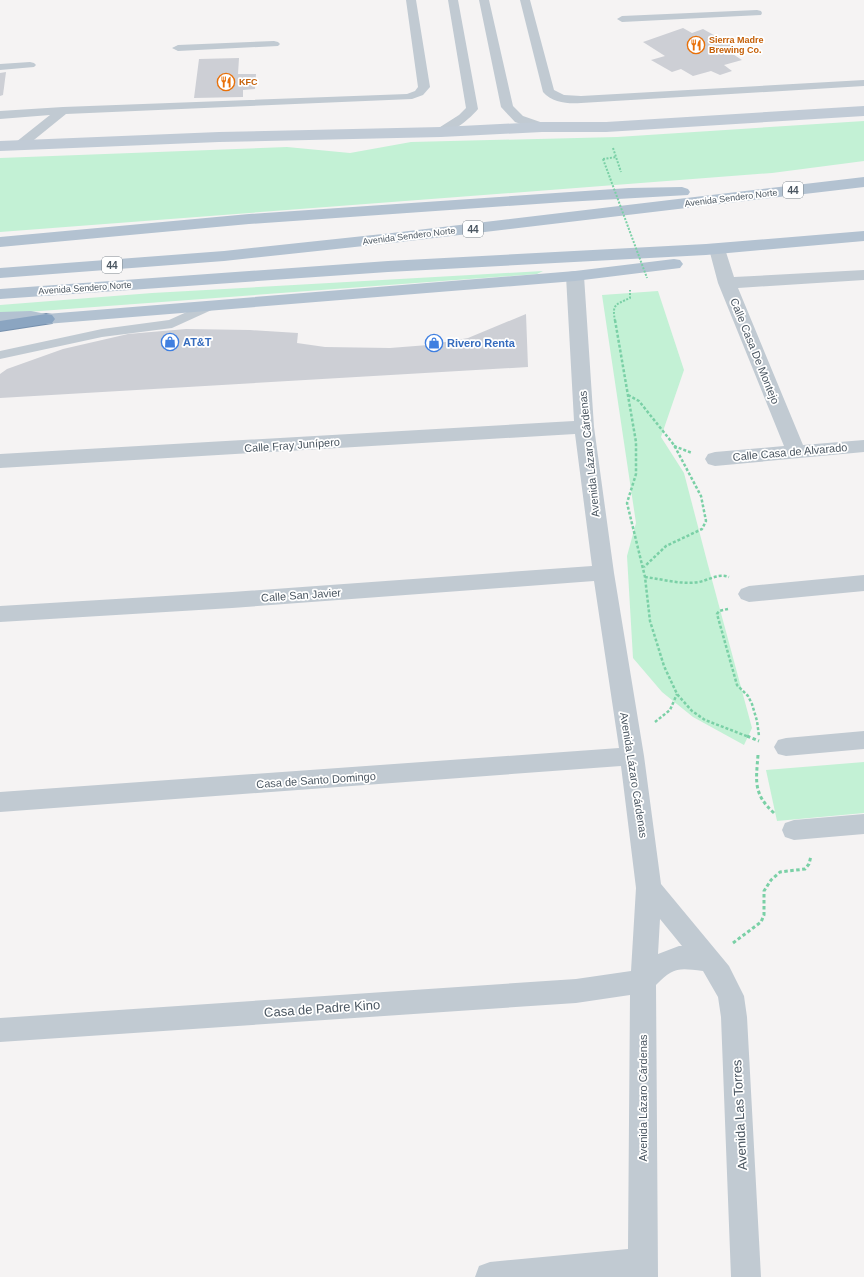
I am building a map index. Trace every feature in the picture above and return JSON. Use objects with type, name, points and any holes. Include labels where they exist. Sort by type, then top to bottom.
[{"type":"highway","points":[[0,326],[46,319]]},
{"type":"main road","name":"Avenida Sendero Norte","points":[[0,273],[224,256],[400,238],[864,182]]},
{"type":"main road","points":[[0,242],[249,219],[615,194],[669,191],[698,193],[723,199]]},
{"type":"main road","name":"Avenida Sendero Norte","points":[[0,294],[442,263],[799,244],[864,236]]},
{"type":"main road","points":[[0,317],[31,316],[46,319],[575,276],[680,264],[701,257],[716,249]]},
{"type":"street","points":[[0,146],[219,137],[441,132],[542,127],[606,127],[864,111]]},
{"type":"street","name":"Calle Casa De Montejo","points":[[716,249],[727,283],[796,452]]},
{"type":"street","points":[[727,283],[864,275]]},
{"type":"street","name":"Avenida Lázaro Cárdenas","points":[[575,276],[584,427],[603,573],[632,756],[649,888],[643,981],[643,1270]]},
{"type":"street","name":"Calle Fray Junípero","points":[[0,461],[232,449],[584,427]]},
{"type":"street","name":"Calle Casa de Alvarado","points":[[715,459],[864,446]]},
{"type":"street","name":"Calle San Javier","points":[[0,614],[240,599],[603,573]]},
{"type":"street","points":[[749,594],[864,582]]},
{"type":"street","points":[[786,747],[864,740]]},
{"type":"street","name":"Casa de Santo Domingo","points":[[0,802],[632,756]]},
{"type":"street","points":[[794,830],[864,824]]},
{"type":"street","name":"Avenida Las Torres","points":[[649,888],[710,960],[720,974],[731,996],[734,1017],[746,1277]]},
{"type":"street","points":[[643,981],[658,966],[679,957],[710,960]]},
{"type":"street","name":"Casa de Padre Kino","points":[[0,1030],[576,991],[643,981]]},
{"type":"street","points":[[490,1277],[643,1270]]},
{"type":"lane","points":[[0,115],[63,111],[408,97],[419,93],[424,87],[411,0]]},
{"type":"lane","points":[[441,132],[463,118],[472,109],[453,0]]},
{"type":"lane","points":[[484,0],[507,107],[519,119],[542,127]]},
{"type":"lane","points":[[525,0],[549,92],[556,97],[568,99],[602,98],[864,83]]},
{"type":"lane","points":[[622,19],[757,13]]},
{"type":"lane","points":[[178,48],[274,44]]},
{"type":"lane","points":[[0,67],[30,65]]},
{"type":"lane","points":[[20,144],[63,111]]},
{"type":"lane","points":[[0,355],[102,333],[172,324],[210,306]]},
{"type":"path","points":[[616,157],[603,159],[647,278]]},
{"type":"path","points":[[629,288],[630,298],[615,306],[613,309],[636,442],[636,474],[627,503],[645,577],[650,621],[664,666],[677,694],[692,711],[705,720],[759,741]]},
{"type":"path","points":[[628,395],[639,401],[674,445],[701,496],[706,521],[702,529],[666,546],[643,567]]},
{"type":"path","points":[[645,577],[700,582],[715,576],[726,576],[736,580],[749,594],[750,600],[747,606],[722,609],[717,614],[737,685],[739,690],[748,696],[760,730],[755,787],[760,798],[767,807],[809,844],[812,857],[809,864],[805,868],[780,872],[771,880],[764,891],[764,915],[761,922],[710,960]]},
{"type":"green space","points":[[864,121],[864,161],[772,173],[0,232],[0,158],[287,147],[350,153],[411,142],[617,137]]},
{"type":"green space","points":[[543,271],[537,274],[0,314],[0,305],[152,293]]},
{"type":"green space","points":[[658,291],[684,370],[661,437],[684,473],[752,728],[744,745],[693,717],[662,692],[633,658],[627,556],[636,523],[602,295]]},
{"type":"green space","points":[[864,762],[864,813],[777,821],[766,770]]},
{"type":"building","points":[[683,28],[692,33],[703,29],[737,48],[728,51],[742,60],[724,65],[732,71],[720,75],[711,71],[693,76],[681,69],[672,72],[651,60],[665,56],[643,42]]},
{"type":"building","name":"KFC","points":[[239,58],[238,74],[256,74],[255,89],[243,90],[243,97],[194,98],[199,59]]},
{"type":"building","points":[[6,72],[3,95],[0,96],[0,73]]},
{"type":"building","points":[[526,314],[528,367],[0,398],[0,374],[7,369],[63,349],[128,334],[186,329],[250,330],[298,333],[297,343],[325,347],[390,348],[428,345],[468,338]]},
{"type":"place","name":"Sierra Madre Brewing Co.","points":[[696,45]]},
{"type":"place","name":"KFC","points":[[226,82]]},
{"type":"place","name":"AT&T","points":[[170,342]]},
{"type":"place","name":"Rivero Renta","points":[[434,343]]}]
